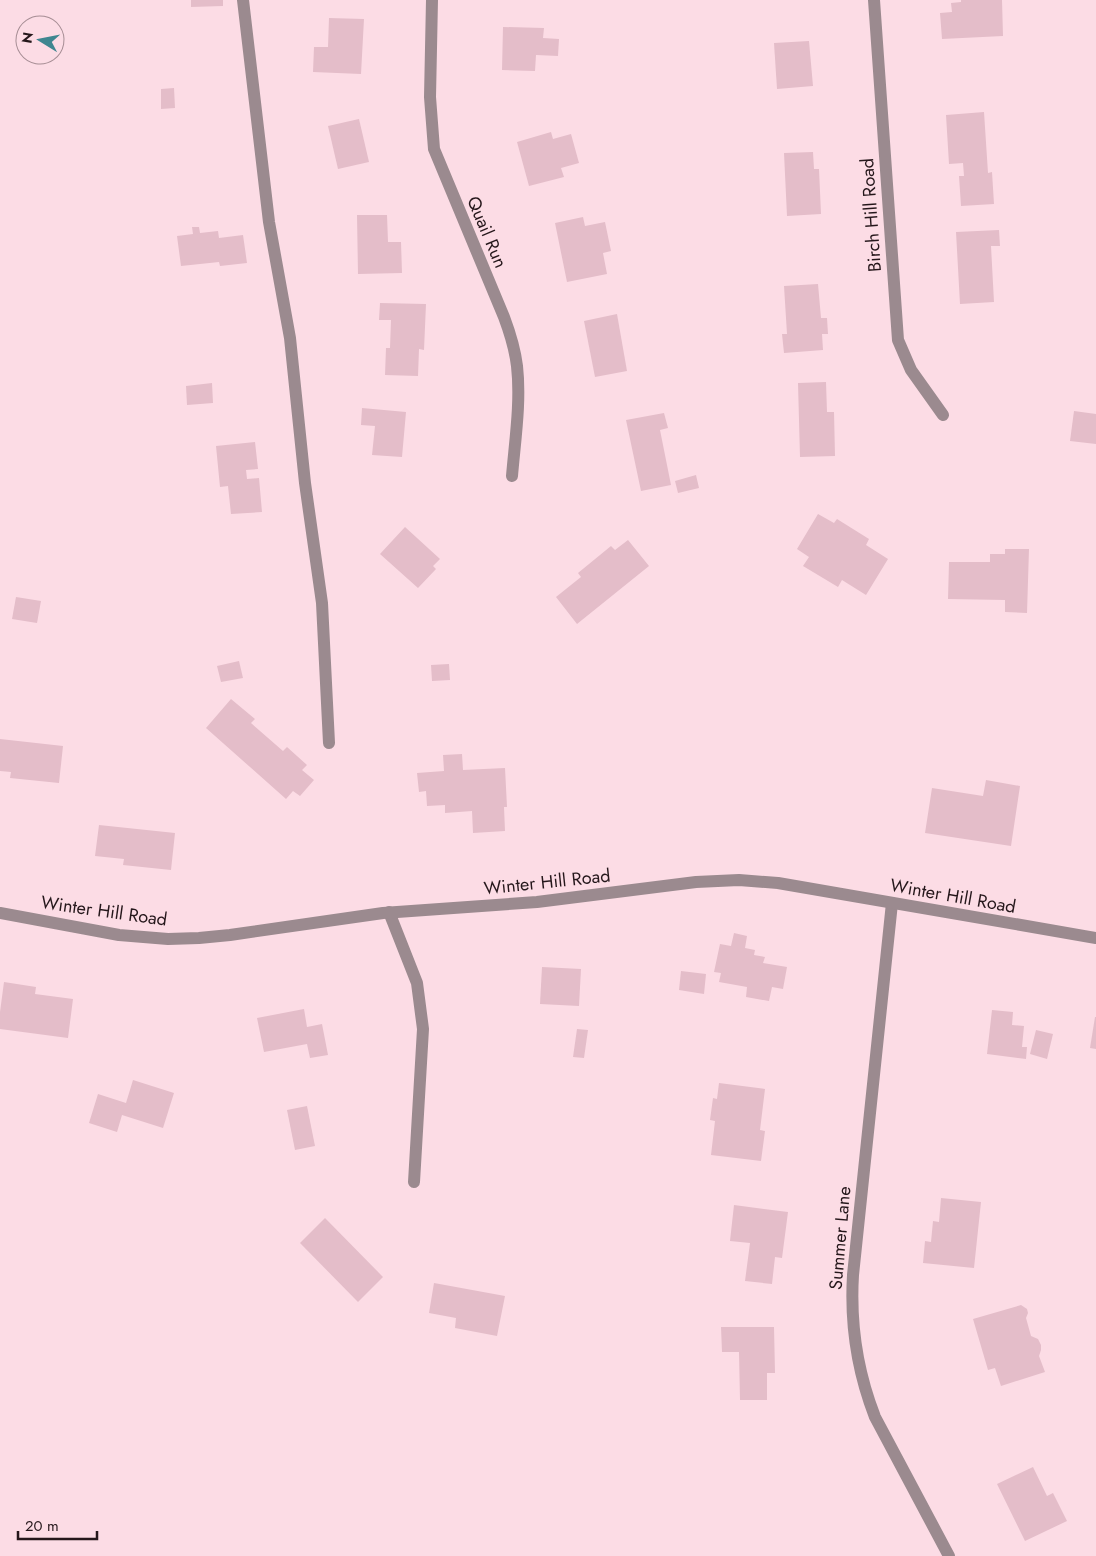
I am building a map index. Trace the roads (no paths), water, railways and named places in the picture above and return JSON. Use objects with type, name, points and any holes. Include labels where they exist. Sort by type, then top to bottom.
[{"type":"street","points":[[243,0],[269,222],[290,338],[305,483],[322,603],[329,743]]},
{"type":"street","name":"Quail Run","points":[[432,0],[430,96],[434,149],[513,342],[517,368],[518,414],[512,476]]},
{"type":"street","name":"Birch Hill Road","points":[[874,0],[898,340],[911,370],[943,414]]},
{"type":"street","name":"Winter Hill Road","points":[[0,913],[119,935],[168,939],[230,935],[389,912],[537,902],[696,882],[739,880],[778,883],[1096,938]]},
{"type":"street","name":"Summer Lane","points":[[892,903],[853,1275],[852,1324],[860,1371],[866,1395],[875,1417],[950,1556]]},
{"type":"street","points":[[389,912],[417,983],[423,1029],[414,1182]]}]
